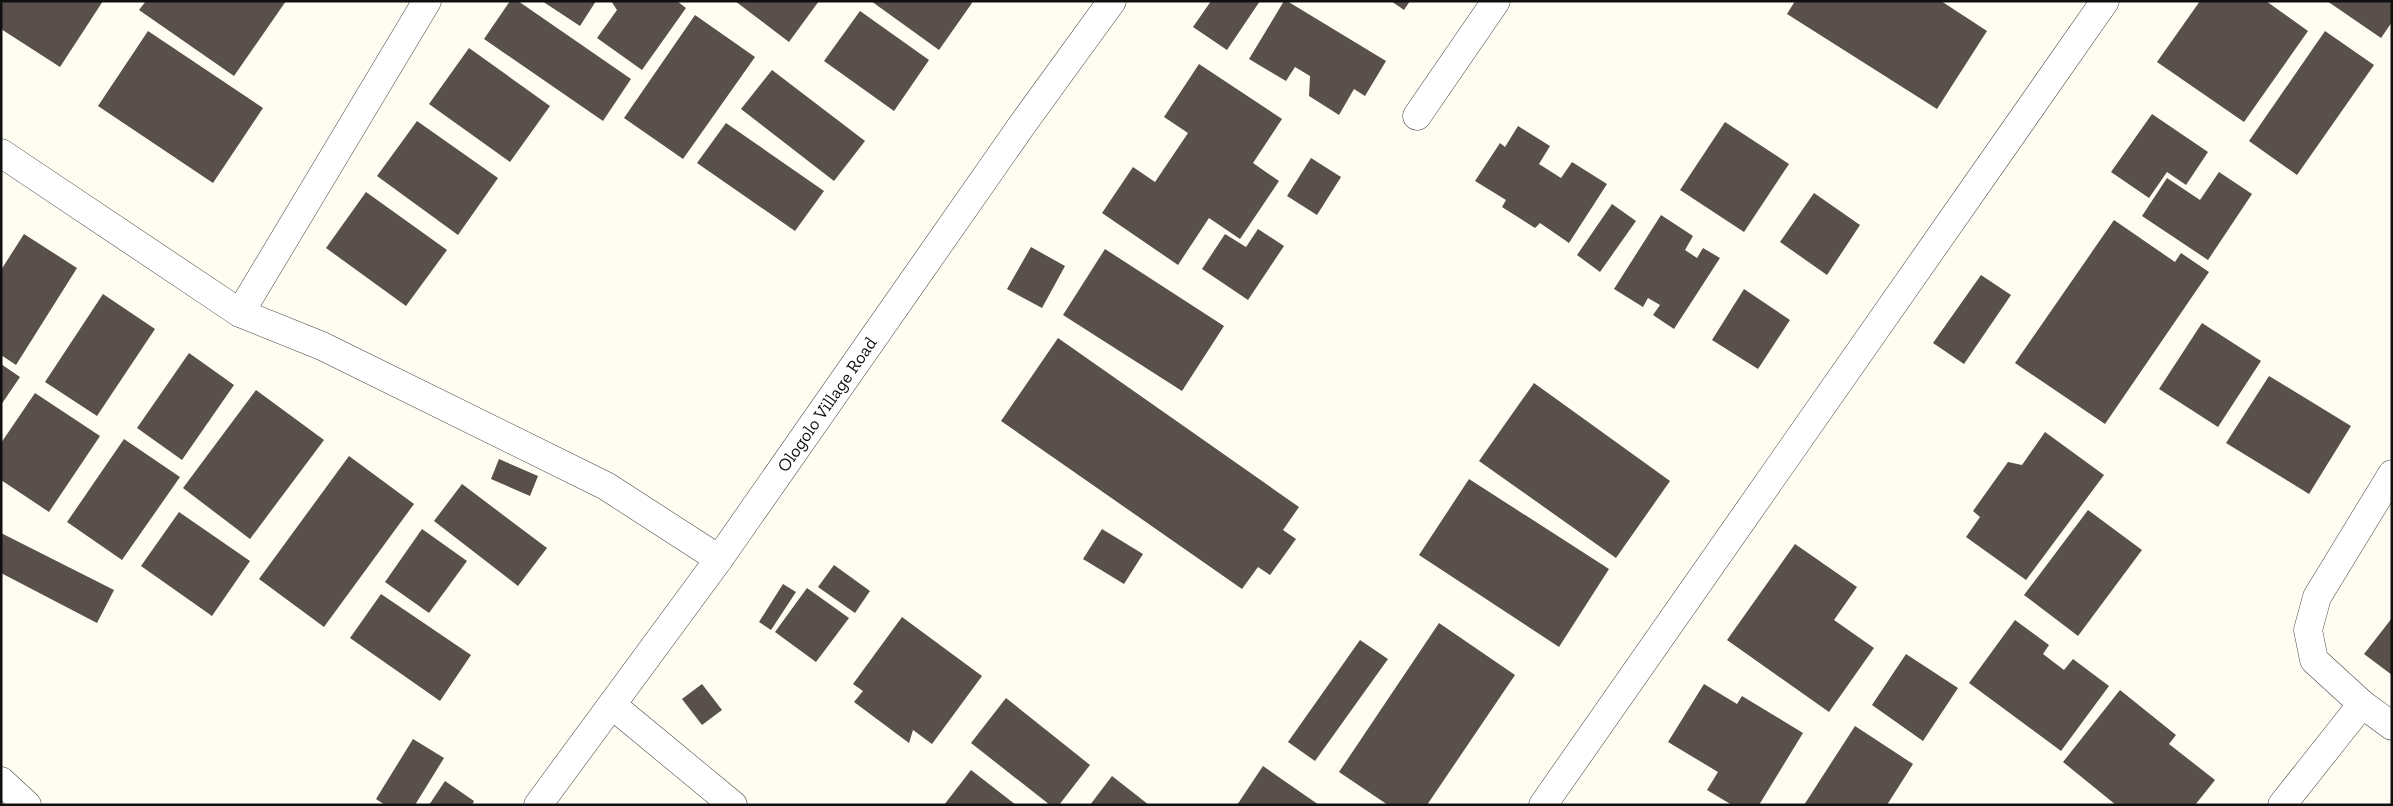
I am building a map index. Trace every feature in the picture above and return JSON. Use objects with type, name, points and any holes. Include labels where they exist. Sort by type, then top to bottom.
[{"type":"street","points":[[240,313],[427,1]]},
{"type":"street","name":"Ologolo Village Road","points":[[538,805],[719,558],[1016,132],[1112,1]]},
{"type":"street","points":[[1416,116],[1496,1]]},
{"type":"street","points":[[1542,805],[2105,1]]},
{"type":"street","points":[[1,153],[240,313],[322,346],[606,486],[719,558]]},
{"type":"street","points":[[2392,474],[2317,597],[2308,630],[2314,660],[2362,704],[2392,726]]},
{"type":"street","points":[[2282,805],[2362,704]]},
{"type":"street","points":[[612,705],[733,805]]},
{"type":"street","points":[[1,781],[27,805]]},
{"type":"building","points":[[1,1],[103,1],[60,67],[1,29]]},
{"type":"building","points":[[146,1],[286,1],[234,76],[139,10]]},
{"type":"building","points":[[510,1],[518,1],[631,79],[603,121],[484,39]]},
{"type":"building","points":[[542,1],[596,1],[580,26]]},
{"type":"building","points":[[611,1],[677,1],[686,8],[642,70],[597,38],[617,10]]},
{"type":"building","points":[[735,1],[819,1],[789,42]]},
{"type":"building","points":[[871,1],[970,1],[972,3],[939,50]]},
{"type":"building","points":[[1211,1],[1260,1],[1227,50],[1193,27]]},
{"type":"building","points":[[1284,1],[1287,1],[1386,61],[1365,96],[1354,89],[1339,115],[1309,96],[1310,76],[1295,67],[1286,81],[1249,59]]},
{"type":"building","points":[[1391,1],[1410,1],[1404,10]]},
{"type":"building","points":[[1795,1],[1941,1],[1987,31],[1937,109],[1787,14]]},
{"type":"building","points":[[2200,1],[2266,1],[2308,31],[2244,122],[2157,62]]},
{"type":"building","points":[[2327,1],[2392,1],[2392,22],[2381,38]]},
{"type":"building","points":[[860,11],[929,60],[894,111],[824,61]]},
{"type":"building","points":[[695,15],[755,57],[683,159],[624,118]]},
{"type":"building","points":[[148,31],[263,108],[213,183],[98,106]]},
{"type":"building","points":[[2325,31],[2374,65],[2297,175],[2249,141]]},
{"type":"building","points":[[469,48],[550,106],[510,162],[429,104]]},
{"type":"building","points":[[1199,64],[1282,119],[1253,163],[1279,181],[1240,239],[1209,218],[1178,265],[1102,213],[1133,167],[1155,182],[1188,133],[1164,117]]},
{"type":"building","points":[[772,70],[865,141],[834,181],[741,109]]},
{"type":"building","points":[[2152,114],[2208,152],[2186,185],[2167,172],[2149,198],[2111,172]]},
{"type":"building","points":[[417,121],[498,178],[458,235],[377,176]]},
{"type":"building","points":[[1725,122],[1789,164],[1744,232],[1680,190]]},
{"type":"building","points":[[726,123],[824,191],[795,231],[697,163]]},
{"type":"building","points":[[1518,126],[1550,146],[1539,164],[1561,178],[1572,162],[1607,184],[1569,243],[1540,223],[1535,228],[1502,207],[1506,200],[1475,181],[1500,143],[1505,147]]},
{"type":"building","points":[[1311,158],[1341,177],[1317,215],[1287,196]]},
{"type":"building","points":[[2219,172],[2252,194],[2208,260],[2142,216],[2167,178],[2200,200]]},
{"type":"building","points":[[366,192],[447,250],[406,306],[326,248]]},
{"type":"building","points":[[1814,193],[1860,225],[1827,275],[1780,242]]},
{"type":"building","points":[[1612,204],[1636,221],[1600,272],[1577,255]]},
{"type":"building","points":[[1661,215],[1693,236],[1685,250],[1697,258],[1703,248],[1720,258],[1674,329],[1653,315],[1660,305],[1648,298],[1643,307],[1614,289]]},
{"type":"building","points":[[2114,220],[2175,262],[2181,253],[2209,272],[2105,424],[2015,363]]},
{"type":"building","points":[[1258,229],[1284,246],[1248,300],[1202,269],[1225,234],[1246,247]]},
{"type":"building","points":[[24,234],[77,268],[16,365],[1,355],[1,270]]},
{"type":"building","points":[[1031,247],[1065,266],[1042,308],[1007,289]]},
{"type":"building","points":[[1105,249],[1224,326],[1182,391],[1063,315]]},
{"type":"building","points":[[1981,275],[2011,295],[1964,364],[1933,343]]},
{"type":"building","points":[[1744,289],[1790,320],[1758,369],[1712,340]]},
{"type":"building","points":[[103,294],[155,329],[97,416],[45,382]]},
{"type":"building","points":[[2202,323],[2261,361],[2218,427],[2159,389]]},
{"type":"building","points":[[1058,338],[1299,507],[1283,530],[1296,539],[1270,575],[1258,567],[1242,589],[1001,421]]},
{"type":"building","points":[[189,353],[234,385],[182,460],[137,428]]},
{"type":"building","points":[[1,364],[20,377],[1,405]]},
{"type":"building","points":[[2269,376],[2351,426],[2309,494],[2226,443]]},
{"type":"building","points":[[1534,383],[1670,481],[1616,558],[1479,461]]},
{"type":"building","points":[[256,390],[324,440],[250,539],[183,488]]},
{"type":"building","points":[[35,393],[100,436],[49,512],[1,480],[1,443]]},
{"type":"building","points":[[2045,432],[2104,475],[2026,580],[1966,537],[1980,517],[1973,511],[2008,462],[2022,465]]},
{"type":"building","points":[[124,439],[180,477],[122,560],[67,522]]},
{"type":"building","points":[[349,456],[414,504],[324,627],[259,579]]},
{"type":"building","points":[[499,459],[538,476],[530,496],[491,479]]},
{"type":"building","points":[[1469,479],[1609,569],[1559,647],[1419,555]]},
{"type":"building","points":[[462,484],[547,548],[518,586],[434,521]]},
{"type":"building","points":[[2088,510],[2142,550],[2078,636],[2024,595]]},
{"type":"building","points":[[179,512],[250,561],[212,616],[141,566]]},
{"type":"building","points":[[422,529],[467,561],[429,613],[385,582]]},
{"type":"building","points":[[1102,529],[1143,554],[1124,584],[1083,559]]},
{"type":"building","points":[[1,533],[114,590],[97,623],[1,573]]},
{"type":"building","points":[[1795,544],[1857,587],[1834,620],[1874,648],[1829,712],[1727,640]]},
{"type":"building","points":[[834,565],[870,591],[855,613],[818,587]]},
{"type":"building","points":[[783,584],[796,592],[771,630],[759,622]]},
{"type":"building","points":[[807,588],[849,618],[816,662],[775,632]]},
{"type":"building","points":[[381,594],[471,655],[440,701],[350,638]]},
{"type":"building","points":[[902,617],[982,676],[932,744],[913,730],[909,743],[854,702],[863,691],[853,684]]},
{"type":"building","points":[[2392,618],[2392,675],[2364,654]]},
{"type":"building","points":[[2015,620],[2049,645],[2043,654],[2064,670],[2073,659],[2109,686],[2061,751],[1969,683]]},
{"type":"building","points":[[1439,623],[1515,675],[1427,805],[1388,805],[1339,772]]},
{"type":"building","points":[[1360,640],[1388,659],[1315,761],[1288,742]]},
{"type":"building","points":[[1906,654],[1958,688],[1923,741],[1872,705]]},
{"type":"building","points":[[702,684],[722,710],[702,725],[682,699]]},
{"type":"building","points":[[1704,684],[1737,704],[1742,696],[1803,733],[1759,805],[1732,805],[1707,790],[1718,772],[1668,742]]},
{"type":"building","points":[[2120,690],[2176,735],[2169,744],[2215,780],[2195,805],[2116,805],[2063,762]]},
{"type":"building","points":[[1006,698],[1090,765],[1059,805],[1050,805],[971,743]]},
{"type":"building","points":[[1855,726],[1913,764],[1887,805],[1804,805]]},
{"type":"building","points":[[413,739],[444,758],[415,805],[385,805],[376,799]]},
{"type":"building","points":[[1263,766],[1319,805],[1237,805]]},
{"type":"building","points":[[971,770],[1016,805],[944,805]]},
{"type":"building","points":[[1112,776],[1149,805],[1090,805]]},
{"type":"building","points":[[445,781],[474,801],[472,805],[429,805]]}]
